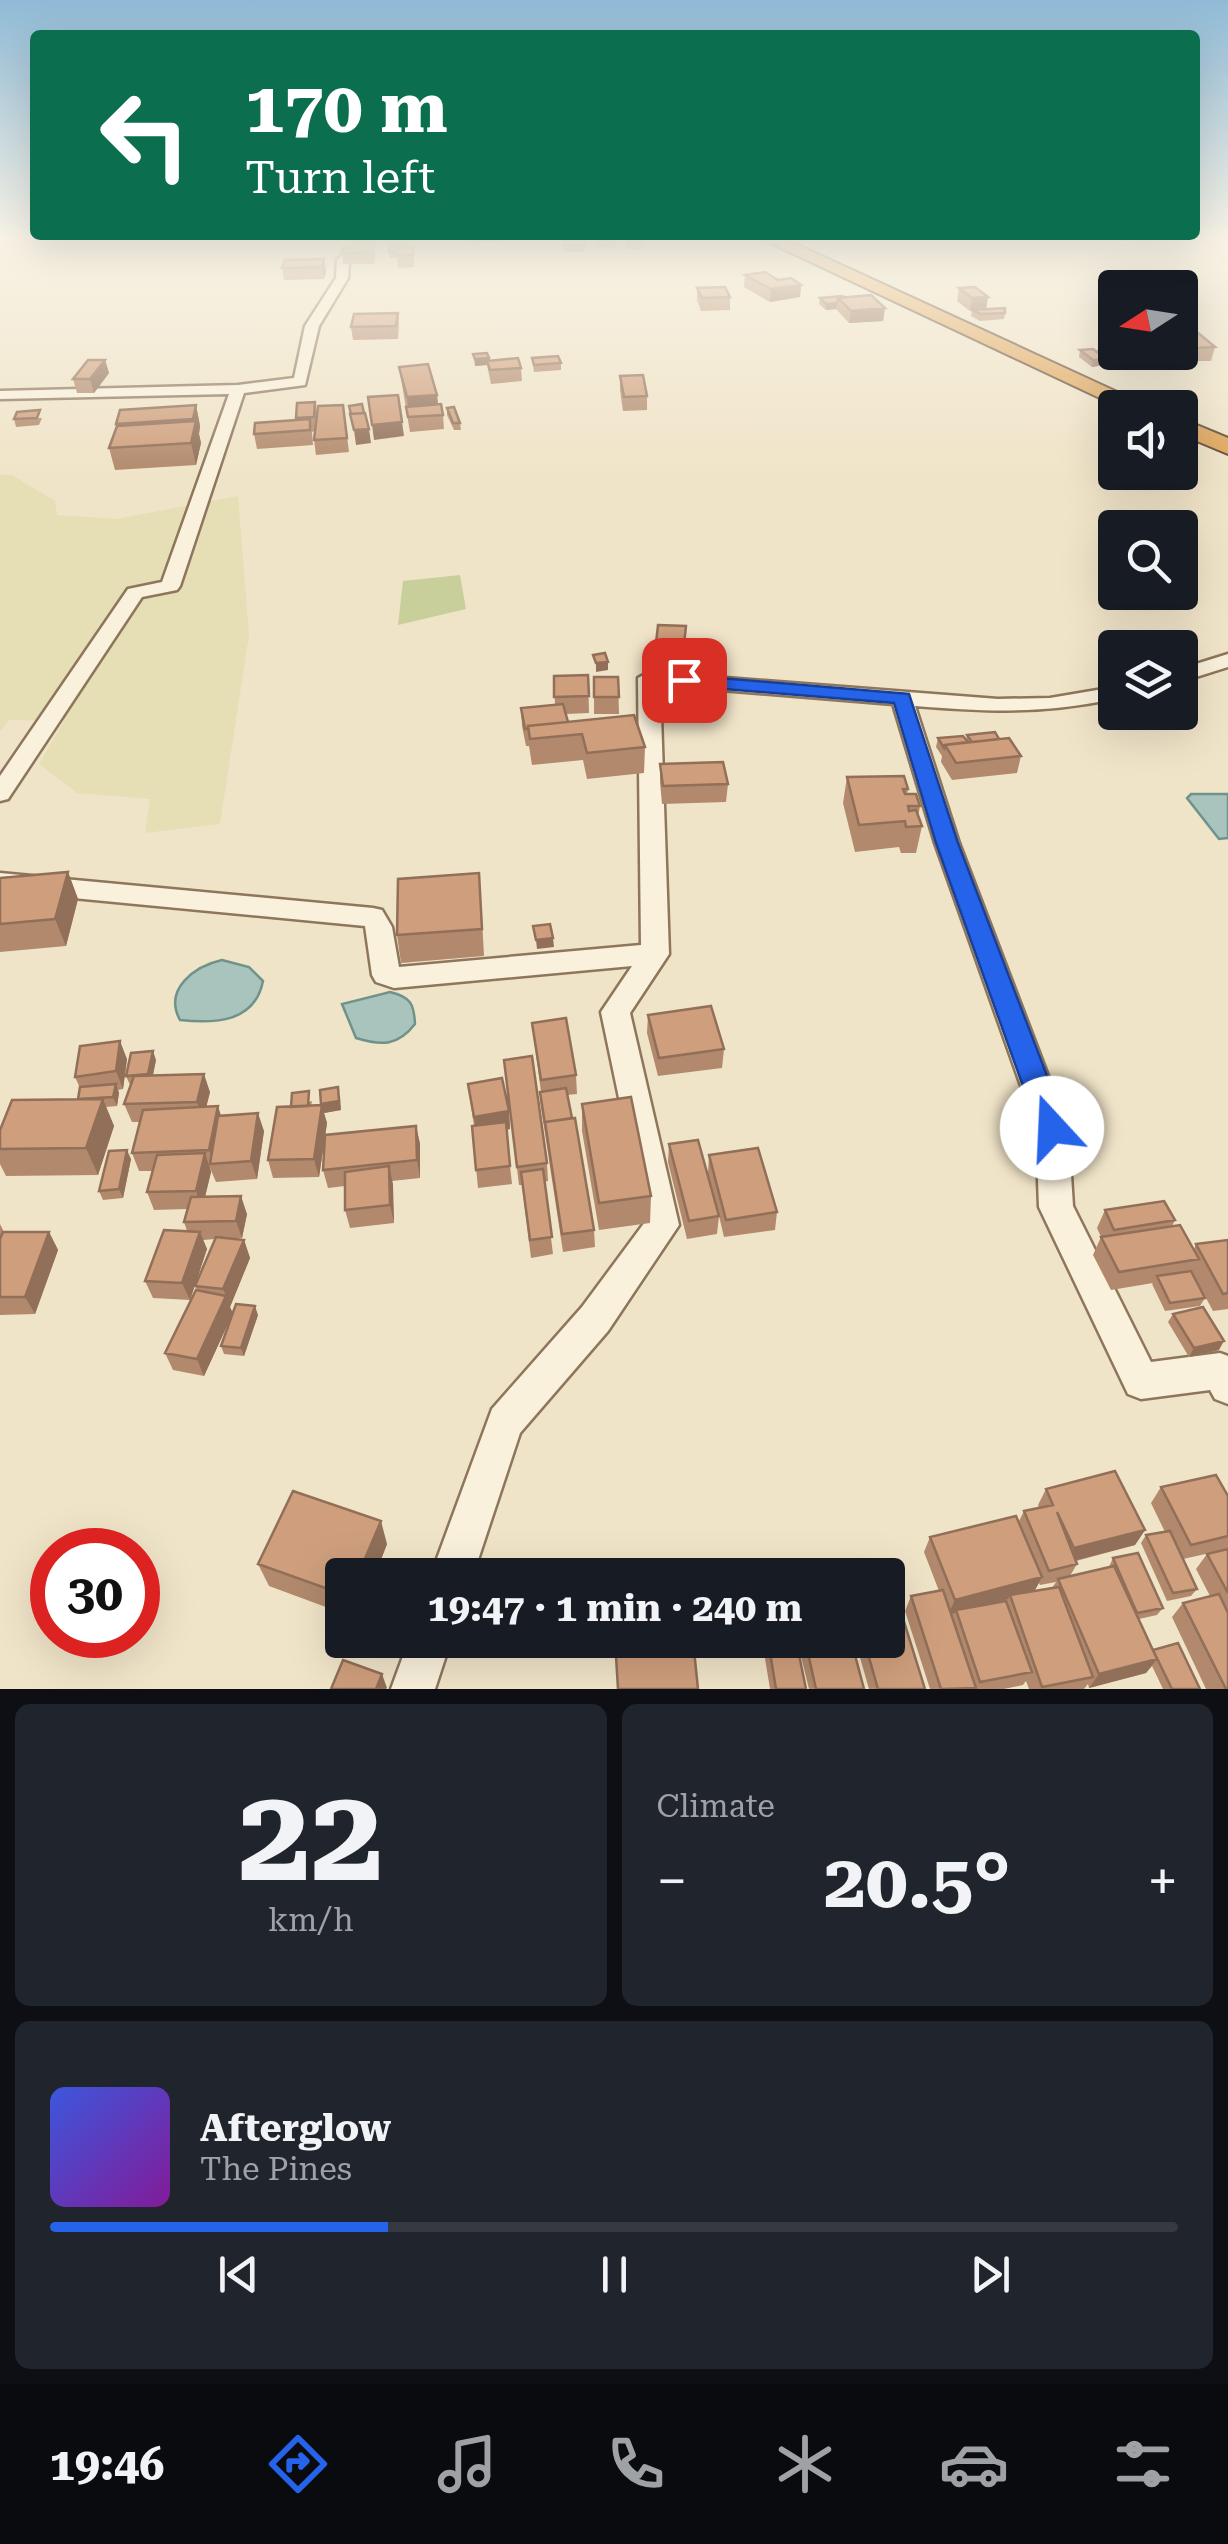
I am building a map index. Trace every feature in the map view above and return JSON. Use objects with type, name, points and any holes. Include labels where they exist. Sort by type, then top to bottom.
[{"type":"highway","points":[[946,319],[1102,390]]},
{"type":"highway","points":[[1198,434],[1228,448]]},
{"type":"street","points":[[0,395],[238,389],[300,382],[316,319]]},
{"type":"street","points":[[0,794],[135,593],[170,586],[238,389]]},
{"type":"street","points":[[1198,670],[1228,660]]},
{"type":"street","points":[[458,1558],[504,1422],[596,1319],[662,1225],[616,1012],[655,954],[649,678],[998,706],[1050,706],[1098,696]]},
{"type":"street","points":[[902,698],[947,843],[1052,1128],[1056,1208],[1141,1381],[1220,1371],[1228,1386]]},
{"type":"street","points":[[0,882],[373,916],[379,927],[386,975],[394,978],[655,954]]},
{"type":"street","points":[[413,1689],[424,1658]]},
{"type":"shaded area","points":[[0,475],[12,475],[55,501],[57,515],[116,519],[238,496],[249,635],[220,824],[145,833],[150,799],[77,793],[39,764],[64,721],[9,720],[0,732]]},
{"type":"green space","points":[[460,575],[466,609],[398,625],[403,581]]},
{"type":"water","points":[[1191,794],[1228,794],[1228,838],[1219,839],[1187,798]]},
{"type":"water","points":[[222,960],[249,967],[263,981],[252,1005],[220,1020],[180,1020],[176,998],[184,981],[192,973]]},
{"type":"water","points":[[390,992],[410,1002],[415,1024],[402,1037],[389,1042],[356,1038],[342,1004]]},
{"type":"building","points":[[353,319],[397,319],[396,326],[351,327]]},
{"type":"building","points":[[1198,333],[1215,347],[1198,348]]},
{"type":"building","points":[[1093,349],[1098,360],[1093,360],[1080,350]]},
{"type":"building","points":[[487,353],[489,358],[475,359],[473,354]]},
{"type":"building","points":[[558,356],[561,363],[534,365],[532,358]]},
{"type":"building","points":[[518,358],[521,368],[490,370],[487,361]]},
{"type":"building","points":[[88,360],[105,360],[90,379],[73,379]]},
{"type":"building","points":[[428,364],[437,395],[407,397],[399,367]]},
{"type":"building","points":[[643,375],[647,396],[624,397],[620,376]]},
{"type":"building","points":[[398,395],[402,422],[372,425],[368,397]]},
{"type":"building","points":[[315,402],[314,417],[296,418],[297,403]]},
{"type":"building","points":[[362,404],[364,413],[351,414],[349,406]]},
{"type":"building","points":[[441,404],[443,415],[408,417],[406,407]]},
{"type":"building","points":[[196,405],[193,419],[116,424],[120,410]]},
{"type":"building","points":[[343,405],[347,438],[314,440],[318,406]]},
{"type":"building","points":[[454,407],[460,423],[453,423],[447,408]]},
{"type":"building","points":[[40,410],[37,418],[14,419],[17,412]]},
{"type":"building","points":[[365,413],[369,429],[354,430],[350,414]]},
{"type":"building","points":[[310,419],[310,430],[254,434],[255,423]]},
{"type":"building","points":[[196,421],[191,443],[109,448],[117,426]]},
{"type":"building","points":[[658,625],[686,626],[684,645],[656,643]]},
{"type":"building","points":[[605,653],[608,662],[596,663],[593,655]]},
{"type":"building","points":[[588,675],[589,696],[554,697],[554,676]]},
{"type":"building","points":[[594,677],[618,677],[619,697],[594,697]]},
{"type":"building","points":[[563,704],[568,722],[525,729],[521,708]]},
{"type":"building","points":[[634,715],[645,747],[587,753],[582,734],[530,739],[528,726]]},
{"type":"building","points":[[995,732],[999,739],[972,742],[967,735]]},
{"type":"building","points":[[963,736],[968,742],[944,748],[938,738]]},
{"type":"building","points":[[1009,738],[1021,756],[956,763],[945,745]]},
{"type":"building","points":[[723,762],[728,784],[663,786],[660,764]]},
{"type":"building","points":[[904,776],[908,789],[903,789],[905,794],[916,794],[920,806],[908,806],[909,811],[916,810],[922,826],[906,827],[905,821],[859,825],[847,777]]},
{"type":"building","points":[[68,872],[55,919],[0,924],[0,878]]},
{"type":"building","points":[[479,873],[482,929],[397,935],[398,879]]},
{"type":"building","points":[[550,924],[553,938],[536,940],[533,926]]},
{"type":"building","points":[[711,1006],[724,1049],[659,1058],[648,1015]]},
{"type":"building","points":[[566,1018],[576,1075],[541,1080],[532,1023]]},
{"type":"building","points":[[120,1041],[116,1071],[75,1077],[80,1046]]},
{"type":"building","points":[[153,1051],[148,1074],[126,1076],[131,1053]]},
{"type":"building","points":[[532,1056],[547,1163],[517,1167],[504,1060]]},
{"type":"building","points":[[204,1074],[197,1102],[124,1104],[134,1076]]},
{"type":"building","points":[[502,1078],[509,1111],[474,1117],[468,1084]]},
{"type":"building","points":[[116,1084],[113,1097],[78,1099],[80,1087]]},
{"type":"building","points":[[338,1087],[339,1101],[321,1104],[320,1090]]},
{"type":"building","points":[[566,1088],[572,1118],[545,1124],[540,1092]]},
{"type":"building","points":[[309,1091],[308,1106],[291,1107],[292,1093]]},
{"type":"building","points":[[631,1097],[651,1196],[599,1203],[582,1104]]},
{"type":"building","points":[[103,1099],[86,1148],[0,1149],[0,1130],[12,1100]]},
{"type":"building","points":[[322,1105],[314,1159],[268,1160],[277,1107]]},
{"type":"building","points":[[218,1106],[209,1150],[132,1153],[143,1110]]},
{"type":"building","points":[[258,1113],[251,1161],[210,1164],[218,1116]]},
{"type":"building","points":[[575,1118],[594,1230],[562,1234],[545,1122]]},
{"type":"building","points":[[506,1122],[510,1166],[476,1170],[472,1126]]},
{"type":"building","points":[[416,1126],[417,1160],[323,1170],[325,1135]]},
{"type":"building","points":[[698,1140],[719,1216],[689,1221],[669,1144]]},
{"type":"building","points":[[758,1148],[777,1212],[726,1220],[709,1155]]},
{"type":"building","points":[[127,1150],[119,1189],[99,1191],[109,1151]]},
{"type":"building","points":[[205,1153],[196,1191],[147,1192],[157,1155]]},
{"type":"building","points":[[389,1166],[390,1205],[345,1210],[345,1172]]},
{"type":"building","points":[[543,1169],[552,1237],[530,1240],[521,1172]]},
{"type":"building","points":[[241,1196],[236,1221],[184,1222],[191,1197]]},
{"type":"building","points":[[1164,1201],[1175,1220],[1114,1230],[1105,1210]]},
{"type":"building","points":[[1180,1225],[1199,1259],[1119,1272],[1101,1237]]},
{"type":"building","points":[[164,1230],[200,1232],[182,1283],[145,1281]]},
{"type":"building","points":[[3,1232],[49,1232],[25,1297],[0,1297]]},
{"type":"building","points":[[216,1237],[244,1240],[223,1289],[195,1286]]},
{"type":"building","points":[[1228,1240],[1228,1293],[1223,1294],[1196,1244]]},
{"type":"building","points":[[1191,1271],[1205,1298],[1170,1303],[1157,1276]]},
{"type":"building","points":[[196,1290],[226,1296],[197,1359],[165,1353]]},
{"type":"building","points":[[236,1304],[255,1306],[241,1348],[221,1346]]},
{"type":"building","points":[[1203,1307],[1224,1341],[1194,1348],[1173,1314]]},
{"type":"building","points":[[1115,1471],[1145,1530],[1074,1548],[1057,1512],[1077,1564],[1049,1571],[1024,1511],[1053,1505],[1046,1489]]},
{"type":"building","points":[[1216,1475],[1228,1496],[1228,1536],[1191,1545],[1161,1487]]},
{"type":"building","points":[[293,1491],[381,1521],[365,1558],[325,1558],[325,1588],[258,1564]]},
{"type":"building","points":[[1016,1516],[1042,1577],[955,1600],[930,1537]]},
{"type":"building","points":[[1170,1531],[1197,1589],[1173,1593],[1146,1535]]},
{"type":"building","points":[[1228,1549],[1228,1593],[1207,1554]]},
{"type":"building","points":[[1138,1553],[1163,1608],[1137,1613],[1113,1558]]},
{"type":"building","points":[[1114,1566],[1157,1659],[1099,1674],[1058,1579]]},
{"type":"building","points":[[1059,1587],[1093,1677],[1042,1687],[1010,1595]]},
{"type":"building","points":[[943,1590],[976,1688],[941,1689],[911,1596]]},
{"type":"building","points":[[1219,1594],[1228,1613],[1228,1689],[1183,1603]]},
{"type":"building","points":[[1006,1601],[1032,1672],[980,1682],[956,1610]]},
{"type":"building","points":[[905,1625],[925,1689],[878,1689],[869,1658],[905,1658]]},
{"type":"building","points":[[1178,1643],[1200,1689],[1172,1689],[1153,1650]]},
{"type":"building","points":[[616,1658],[695,1658],[698,1689],[618,1689]]},
{"type":"building","points":[[771,1658],[800,1658],[806,1689],[776,1689]]},
{"type":"building","points":[[809,1658],[856,1658],[864,1689],[816,1689]]},
{"type":"building","points":[[343,1660],[382,1674],[376,1689],[331,1689]]},
{"type":"route","points":[[684,680],[902,698],[947,843],[1052,1128]]}]
